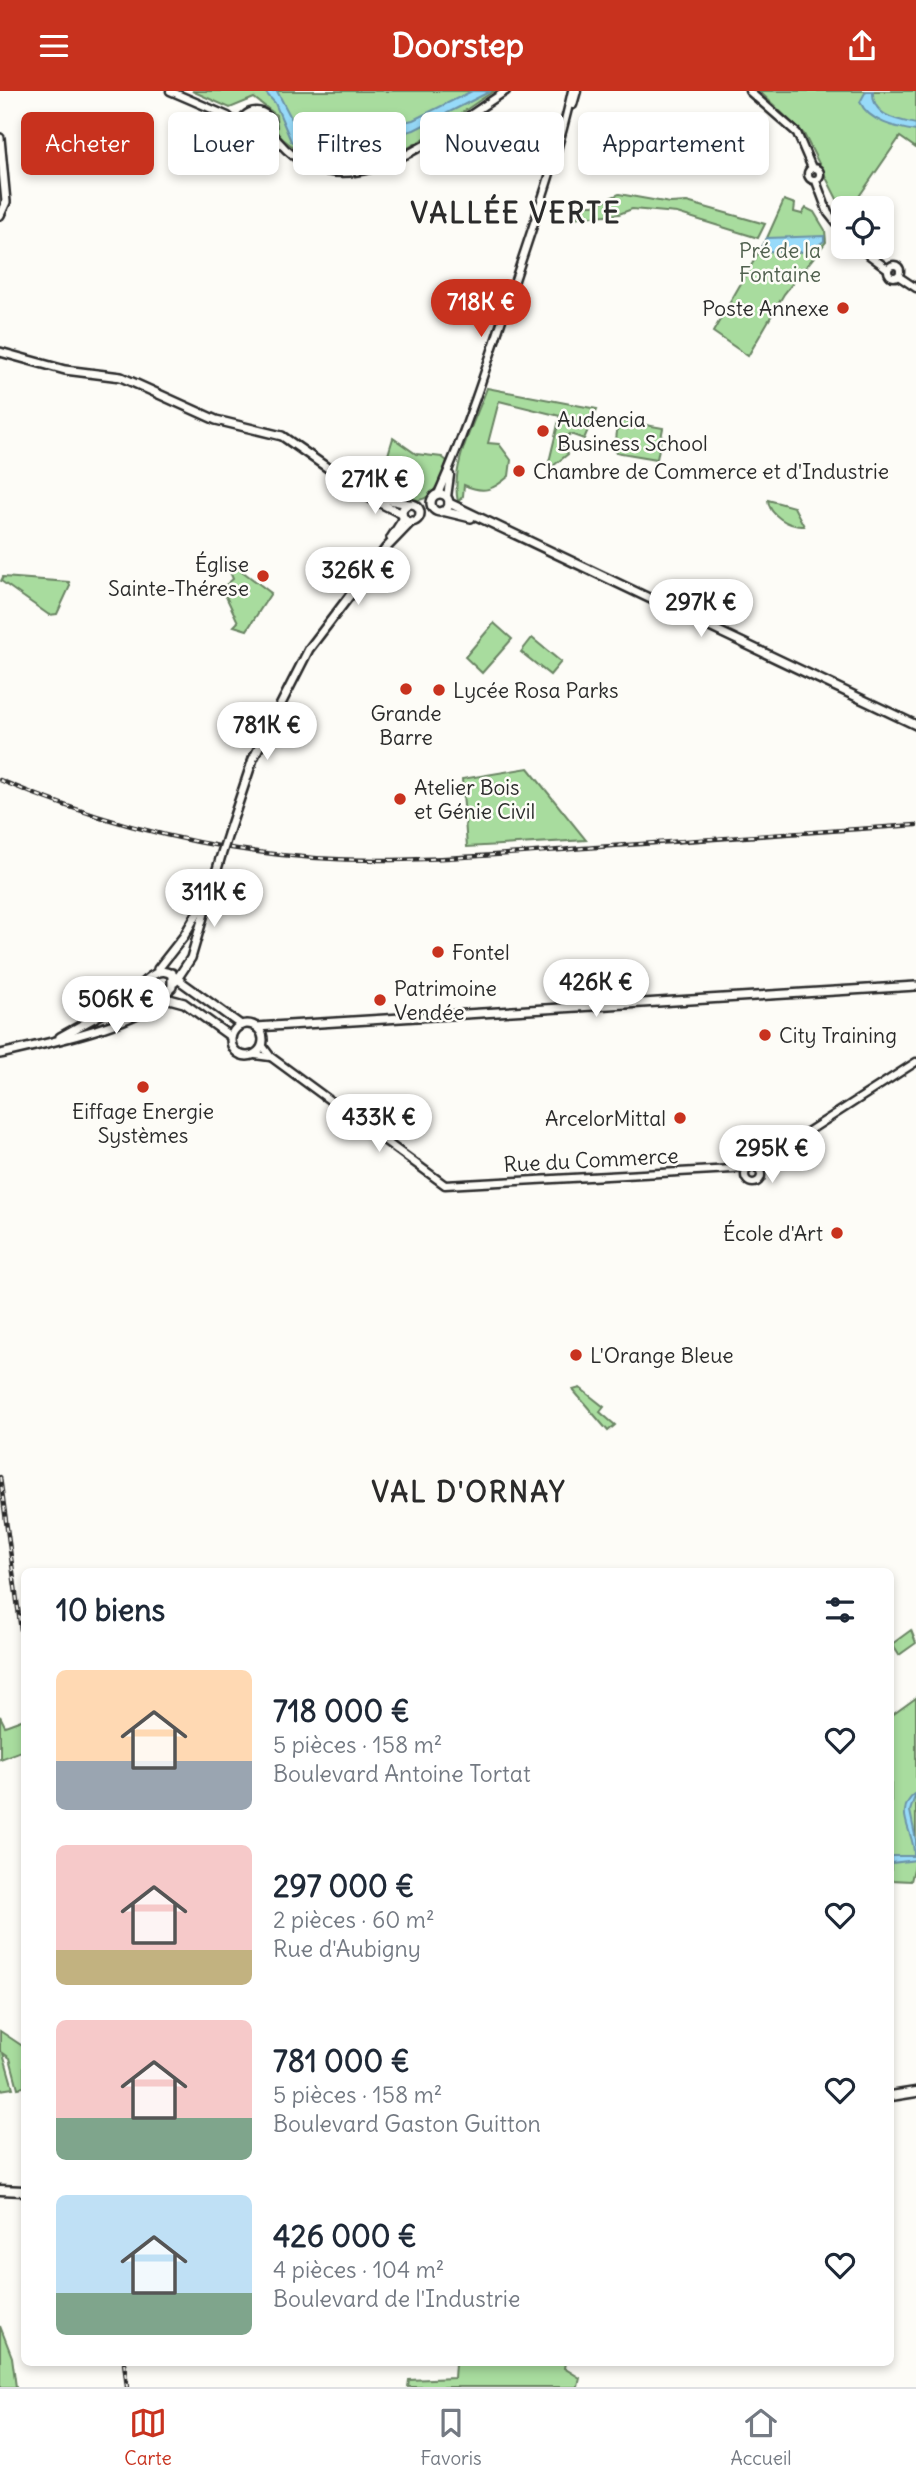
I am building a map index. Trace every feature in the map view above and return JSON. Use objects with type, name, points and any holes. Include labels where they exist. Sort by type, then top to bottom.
[{"type":"main road","points":[[0,138],[6,202],[1,214]]},
{"type":"main road","points":[[0,352],[65,370],[121,377],[216,420],[282,436],[365,494],[412,521]]},
{"type":"main road","points":[[365,494],[408,504],[418,510],[436,507],[448,500]]},
{"type":"main road","points":[[436,507],[438,494],[486,523],[916,725]]},
{"type":"main road","points":[[386,548],[408,504]]},
{"type":"main road","points":[[436,507],[486,523]]},
{"type":"main road","points":[[197,993],[191,985],[188,966],[242,791],[270,725],[309,649],[418,510]]},
{"type":"main road","points":[[50,1042],[106,1012],[158,970],[192,924],[213,882]]},
{"type":"main road","points":[[0,1054],[50,1042],[119,1020],[149,1007],[172,987],[175,976],[188,966]]},
{"type":"main road","points":[[158,970],[175,976],[241,1025],[256,1027],[916,986]]},
{"type":"main road","points":[[145,981],[148,993],[184,1003],[230,1037],[236,1053],[245,1057],[255,1055],[274,1024]]},
{"type":"main road","points":[[230,1037],[241,1025]]},
{"type":"main road","points":[[256,1027],[263,1042]]},
{"type":"main road","points":[[894,2096],[916,2092]]},
{"type":"main road","points":[[0,2190],[21,2190]]},
{"type":"street","points":[[170,91],[219,112]]},
{"type":"street","points":[[279,147],[319,169],[344,174],[370,171],[401,157],[506,91]]},
{"type":"street","points":[[438,494],[453,459],[574,91]]},
{"type":"street","points":[[749,91],[797,133],[812,168],[820,171],[816,181],[831,217]]},
{"type":"street","points":[[279,144],[282,148]]},
{"type":"street","points":[[875,259],[888,268],[897,266],[898,276],[916,288]]},
{"type":"street","points":[[448,500],[453,459]]},
{"type":"street","points":[[263,1042],[271,1057]]},
{"type":"street","points":[[255,1055],[271,1057]]},
{"type":"street","name":"Rue du Commerce","points":[[271,1057],[444,1185],[457,1187],[751,1168]]},
{"type":"street","points":[[769,1157],[753,1183],[746,1176],[751,1168],[916,1062]]},
{"type":"street","points":[[751,1168],[761,1174]]},
{"type":"street","name":"Rue du Commerce","points":[[728,1170],[746,1176]]},
{"type":"green space","points":[[192,91],[494,91],[463,112],[420,112],[420,141],[406,149],[406,112],[293,112],[293,147],[279,136],[279,112],[272,112],[254,98],[230,108]]},
{"type":"green space","points":[[759,91],[916,91],[916,148],[900,137],[859,196],[835,196],[804,134]]},
{"type":"green space","points":[[619,194],[670,203],[687,202],[765,224],[758,238],[677,213],[632,209],[619,214],[570,218],[573,205],[594,205]]},
{"type":"green space","name":"Pré de la Fontaine","points":[[784,200],[795,204],[794,212],[802,214],[806,208],[814,212],[825,230],[826,242],[784,294],[748,356],[713,332],[767,238]]},
{"type":"green space","points":[[487,388],[597,409],[584,439],[570,434],[560,443],[568,454],[553,466],[549,462],[560,416],[499,401],[488,443],[499,444],[511,460],[509,476],[498,485],[483,490],[464,485],[463,496],[458,502],[456,488],[460,459]]},
{"type":"green space","points":[[618,420],[663,428],[657,459],[615,452]]},
{"type":"green space","points":[[393,438],[416,454],[442,457],[447,461],[436,487],[423,499],[414,501],[376,495]]},
{"type":"green space","points":[[768,500],[794,507],[804,526],[781,519],[772,511]]},
{"type":"green space","points":[[230,562],[271,593],[247,630],[234,626],[238,622],[222,588],[233,579],[227,565]]},
{"type":"green space","points":[[3,577],[69,582],[70,586],[57,614],[49,615],[1,581]]},
{"type":"green space","points":[[494,623],[512,639],[482,673],[465,657]]},
{"type":"green space","points":[[532,638],[561,662],[550,675],[521,652]]},
{"type":"green space","points":[[528,768],[586,840],[467,847],[462,779]]},
{"type":"green space","points":[[580,1388],[604,1407],[600,1412],[615,1425],[608,1431],[573,1390]]},
{"type":"green space","points":[[911,1630],[916,1643],[899,1655],[894,1643]]},
{"type":"green space","points":[[916,1698],[916,1861],[911,1881],[894,1880],[894,1714]]},
{"type":"green space","points":[[0,1716],[5,1726],[21,1720],[21,1751],[0,1759]]},
{"type":"green space","points":[[0,2031],[21,2045],[21,2088],[18,2088],[10,2058],[3,2053],[13,2088],[0,2090]]},
{"type":"green space","points":[[0,2326],[12,2357],[16,2387],[0,2387]]},
{"type":"green space","points":[[455,2366],[564,2366],[580,2378],[578,2387],[408,2387],[409,2380],[454,2378]]},
{"type":"water","points":[[264,91],[277,91],[293,122],[293,143],[291,141],[275,103]]},
{"type":"water","points":[[472,91],[491,91],[450,112],[429,112]]},
{"type":"water","points":[[866,91],[873,91],[876,106],[881,111],[893,118],[916,124],[916,131],[892,126],[870,115],[860,102]]},
{"type":"water","points":[[420,117],[420,127],[406,132],[406,122]]},
{"type":"water","points":[[824,236],[824,241],[809,252],[760,251],[767,238]]},
{"type":"water","points":[[916,1793],[910,1811],[916,1840],[916,1860],[894,1863],[894,1856],[914,1856],[905,1815],[909,1800]]},
{"type":"railway","points":[[0,780],[95,815],[192,841],[241,850],[341,859],[470,857],[916,825]]},
{"type":"railway","points":[[0,1477],[21,1630]]},
{"type":"railway","points":[[124,2366],[127,2387]]},
{"type":"place","name":"Poste Annexe","points":[[843,308]]},
{"type":"place","name":"Audencia Business School","points":[[543,431]]},
{"type":"place","name":"Chambre de Commerce et d'Industrie","points":[[519,471]]},
{"type":"place","name":"Église Sainte-Thérese","points":[[263,576]]},
{"type":"place","name":"Grande Barre","points":[[406,689]]},
{"type":"place","name":"Lycée Rosa Parks","points":[[439,690]]},
{"type":"place","name":"Atelier Bois et Génie Civil","points":[[400,799]]},
{"type":"place","name":"Fontel","points":[[438,952]]},
{"type":"place","name":"Patrimoine Vendée","points":[[380,1000]]},
{"type":"place","name":"City Training","points":[[765,1035]]},
{"type":"place","name":"Eiffage Energie Systèmes","points":[[143,1087]]},
{"type":"place","name":"ArcelorMittal","points":[[680,1118]]},
{"type":"place","name":"École d'Art","points":[[837,1233]]},
{"type":"place","name":"L'Orange Bleue","points":[[576,1355]]},
{"type":"district","name":"VALLÉE VERTE","points":[[516,213]]},
{"type":"district","name":"VAL D'ORNAY","points":[[469,1492]]}]
